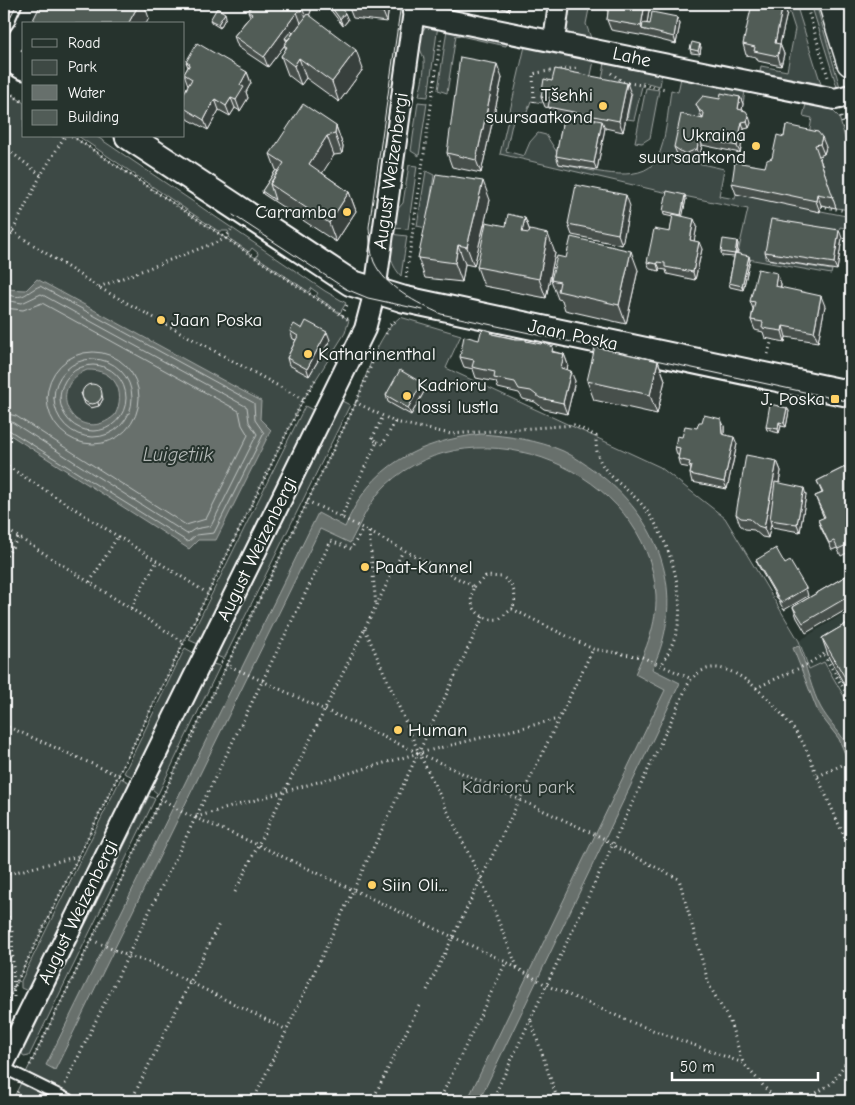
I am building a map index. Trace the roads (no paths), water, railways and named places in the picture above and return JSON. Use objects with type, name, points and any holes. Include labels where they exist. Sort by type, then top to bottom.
[{"type":"main road","points":[[833,4],[851,62]]},
{"type":"street","points":[[27,22],[36,4]]},
{"type":"street","points":[[554,41],[558,4]]},
{"type":"street","name":"Lahe","points":[[414,9],[444,18],[835,99],[851,95]]},
{"type":"street","name":"August Weizenbergi","points":[[4,1063],[365,328],[374,291],[414,9]]},
{"type":"street","points":[[4,50],[17,40],[22,33]]},
{"type":"street","points":[[4,55],[22,66]]},
{"type":"street","name":"Jaan Poska","points":[[131,138],[352,284],[374,291],[851,394]]},
{"type":"lane","points":[[4,1068],[71,1101]]},
{"type":"water","name":"Luigetiik","points":[[37,279],[261,401],[260,419],[271,430],[216,540],[198,540],[189,549],[4,431],[4,289],[26,290]],"holes":[[[87,370],[96,371],[111,377],[116,383],[119,390],[118,406],[115,415],[101,423],[89,425],[78,420],[70,412],[66,401],[67,390],[73,379]]]},
{"type":"water","points":[[481,434],[533,441],[567,453],[595,471],[618,490],[636,511],[651,535],[661,560],[667,586],[667,613],[663,641],[652,669],[680,683],[479,1101],[467,1101],[665,690],[635,674],[653,626],[656,595],[646,551],[624,514],[591,483],[553,462],[510,450],[466,449],[423,460],[380,491],[366,512],[350,543],[320,529],[55,1070],[46,1065],[318,513],[345,527],[355,506],[368,487],[382,472],[399,460],[437,443]]},
{"type":"water","points":[[799,646],[818,702],[845,742],[851,769],[839,739],[818,712],[793,648]]},
{"type":"tram line","points":[[401,4],[369,227],[374,262],[386,280],[412,300],[441,314],[851,402]]},
{"type":"tram line","points":[[233,215],[346,289],[368,298],[423,310]]},
{"type":"place","name":"Tšehhi suursaatkond","points":[[603,106]]},
{"type":"place","name":"Ukraina suursaatkond","points":[[756,146]]},
{"type":"place","name":"Carramba","points":[[347,212]]},
{"type":"place","name":"Jaan Poska","points":[[161,320]]},
{"type":"place","name":"Katharinenthal","points":[[308,354]]},
{"type":"place","name":"Kadrioru lossi lustla","points":[[407,396]]},
{"type":"place","name":"J. Poska","points":[[835,399]]},
{"type":"place","name":"Paat-Kannel","points":[[365,567]]},
{"type":"place","name":"Human","points":[[398,730]]},
{"type":"place","name":"Siin Oli...","points":[[372,885]]},
{"type":"park label","name":"Kadrioru park","points":[[518,787]]}]
